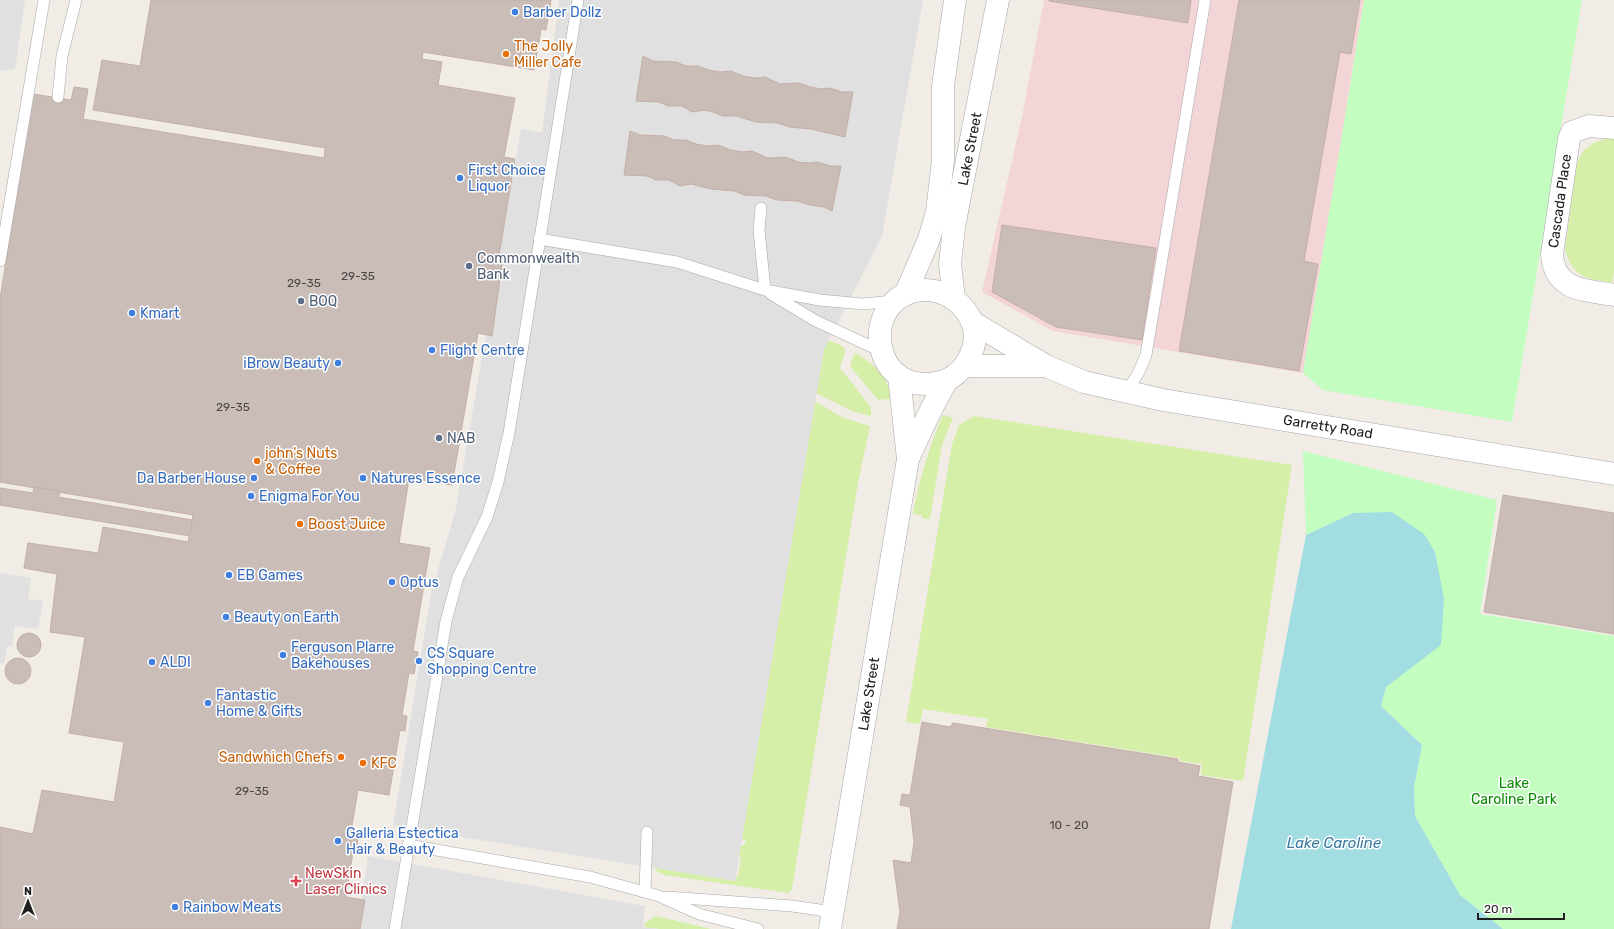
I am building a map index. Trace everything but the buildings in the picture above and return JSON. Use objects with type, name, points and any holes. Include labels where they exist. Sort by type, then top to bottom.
[{"type":"street","name":"Lake Street","points":[[900,298],[929,239],[938,212],[944,160],[943,86],[955,0]]},
{"type":"street","name":"Lake Street","points":[[954,298],[950,261],[954,227],[998,0]]},
{"type":"street","name":"Cascada Place","points":[[1614,128],[1589,126],[1572,132],[1552,254],[1552,264],[1558,277],[1567,285],[1577,289],[1614,295]]},
{"type":"street","points":[[930,290],[942,292],[954,298],[965,309],[972,322],[974,337],[972,352],[965,366],[957,374],[947,380],[935,384],[922,384],[910,382],[899,376],[888,365],[881,351],[879,337],[881,324],[887,311],[900,298],[918,291],[930,290]]},
{"type":"street","name":"Garretty Road","points":[[972,322],[1046,366],[1084,382],[1126,392],[1170,401],[1614,474]]},
{"type":"street","name":"Garretty Road","points":[[965,366],[1046,366]]},
{"type":"street","name":"Lake Street","points":[[899,376],[908,458]]},
{"type":"street","name":"Lake Street","points":[[831,920],[908,458],[930,411],[947,380]]},
{"type":"lane","points":[[0,261],[44,0]]},
{"type":"lane","points":[[58,97],[62,56],[76,0]]},
{"type":"lane","points":[[395,929],[446,621],[458,577],[487,517],[498,482],[509,433],[578,0]]},
{"type":"lane","points":[[1126,392],[1138,374],[1146,355],[1205,0]]},
{"type":"lane","points":[[761,208],[759,230],[765,290]]},
{"type":"lane","points":[[539,239],[677,262],[765,290],[820,300],[863,304],[900,298]]},
{"type":"lane","points":[[765,290],[816,321],[881,351]]},
{"type":"lane","points":[[645,892],[646,832]]},
{"type":"lane","points":[[408,845],[590,877],[659,896],[699,914],[758,929]]},
{"type":"lane","points":[[659,896],[792,906],[831,920]]},
{"type":"shaded area","points":[[0,0],[25,0],[15,69],[0,71]]},
{"type":"shaded area","points":[[559,0],[923,0],[882,236],[824,350],[735,881],[393,826],[431,594],[456,509],[521,129],[542,133]]},
{"type":"shaded area","points":[[1044,0],[1364,0],[1303,373],[1053,331],[982,292],[1022,117]]},
{"type":"shaded area","points":[[0,573],[31,578],[28,599],[43,601],[38,629],[15,626],[12,646],[7,646],[4,664],[0,663]]},
{"type":"shaded area","points":[[368,856],[645,906],[643,927],[659,929],[357,929]]},
{"type":"green space","points":[[1364,0],[1582,0],[1512,422],[1323,390],[1303,373]]},
{"type":"green space","points":[[1614,138],[1614,271],[1612,283],[1595,280],[1582,275],[1572,266],[1565,250],[1577,163],[1584,150],[1595,142]]},
{"type":"green space","points":[[809,331],[844,347],[845,352],[840,368],[871,407],[870,416],[852,411],[812,391]]},
{"type":"green space","points":[[856,353],[869,362],[879,372],[887,383],[893,398],[878,400],[850,366],[854,354]]},
{"type":"green space","points":[[810,399],[844,418],[870,426],[858,483],[792,889],[789,893],[664,875],[657,871],[654,867],[738,877],[741,857],[739,857],[740,845],[744,845],[746,840],[741,839]]},
{"type":"green space","points":[[943,415],[953,418],[942,445],[930,519],[922,518],[922,515],[913,514],[913,512],[925,463]]},
{"type":"green space","points":[[974,416],[1292,465],[1243,781],[1201,775],[1202,764],[1180,761],[1180,758],[986,727],[988,719],[923,709],[920,724],[906,722],[952,444],[959,425]]},
{"type":"green space","name":"Lake Caroline Park","points":[[1303,451],[1497,500],[1480,614],[1614,636],[1614,929],[1503,929],[1460,895],[1415,816],[1414,788],[1422,745],[1381,706],[1386,687],[1402,674],[1353,513],[1306,535]]},
{"type":"green space","points":[[656,916],[711,929],[659,929],[644,927],[645,923]]},
{"type":"water","name":"Lake Caroline","points":[[1392,512],[1424,534],[1435,552],[1444,599],[1441,645],[1386,687],[1381,706],[1422,745],[1414,788],[1415,816],[1460,895],[1503,929],[1231,929],[1306,535],[1353,513]]},
{"type":"place","name":"Barber Dollz","points":[[515,12]]},
{"type":"place","name":"The Jolly Miller Cafe","points":[[506,54]]},
{"type":"place","name":"First Choice Liquor","points":[[460,178]]},
{"type":"place","name":"Commonwealth Bank","points":[[469,266]]},
{"type":"place","name":"BOQ","points":[[301,301]]},
{"type":"place","name":"Kmart","points":[[132,313]]},
{"type":"place","name":"Flight Centre","points":[[432,350]]},
{"type":"place","name":"iBrow Beauty","points":[[338,363]]},
{"type":"place","name":"NAB","points":[[439,438]]},
{"type":"place","name":"john's Nuts & Coffee","points":[[257,461]]},
{"type":"place","name":"Da Barber House","points":[[254,478]]},
{"type":"place","name":"Natures Essence","points":[[363,478]]},
{"type":"place","name":"Enigma For You","points":[[251,496]]},
{"type":"place","name":"Boost Juice","points":[[300,524]]},
{"type":"place","name":"EB Games","points":[[229,575]]},
{"type":"place","name":"Optus","points":[[392,582]]},
{"type":"place","name":"Beauty on Earth","points":[[226,617]]},
{"type":"place","name":"Ferguson Plarre Bakehouses","points":[[283,655]]},
{"type":"place","name":"CS Square Shopping Centre","points":[[419,661]]},
{"type":"place","name":"ALDI","points":[[152,662]]},
{"type":"place","name":"Fantastic Home & Gifts","points":[[208,703]]},
{"type":"place","name":"Sandwhich Chefs","points":[[341,757]]},
{"type":"place","name":"KFC","points":[[363,763]]},
{"type":"place","name":"Galleria Estectica Hair & Beauty","points":[[338,841]]},
{"type":"place","name":"NewSkin Laser Clinics","points":[[296,881]]},
{"type":"place","name":"Rainbow Meats","points":[[175,907]]}]
